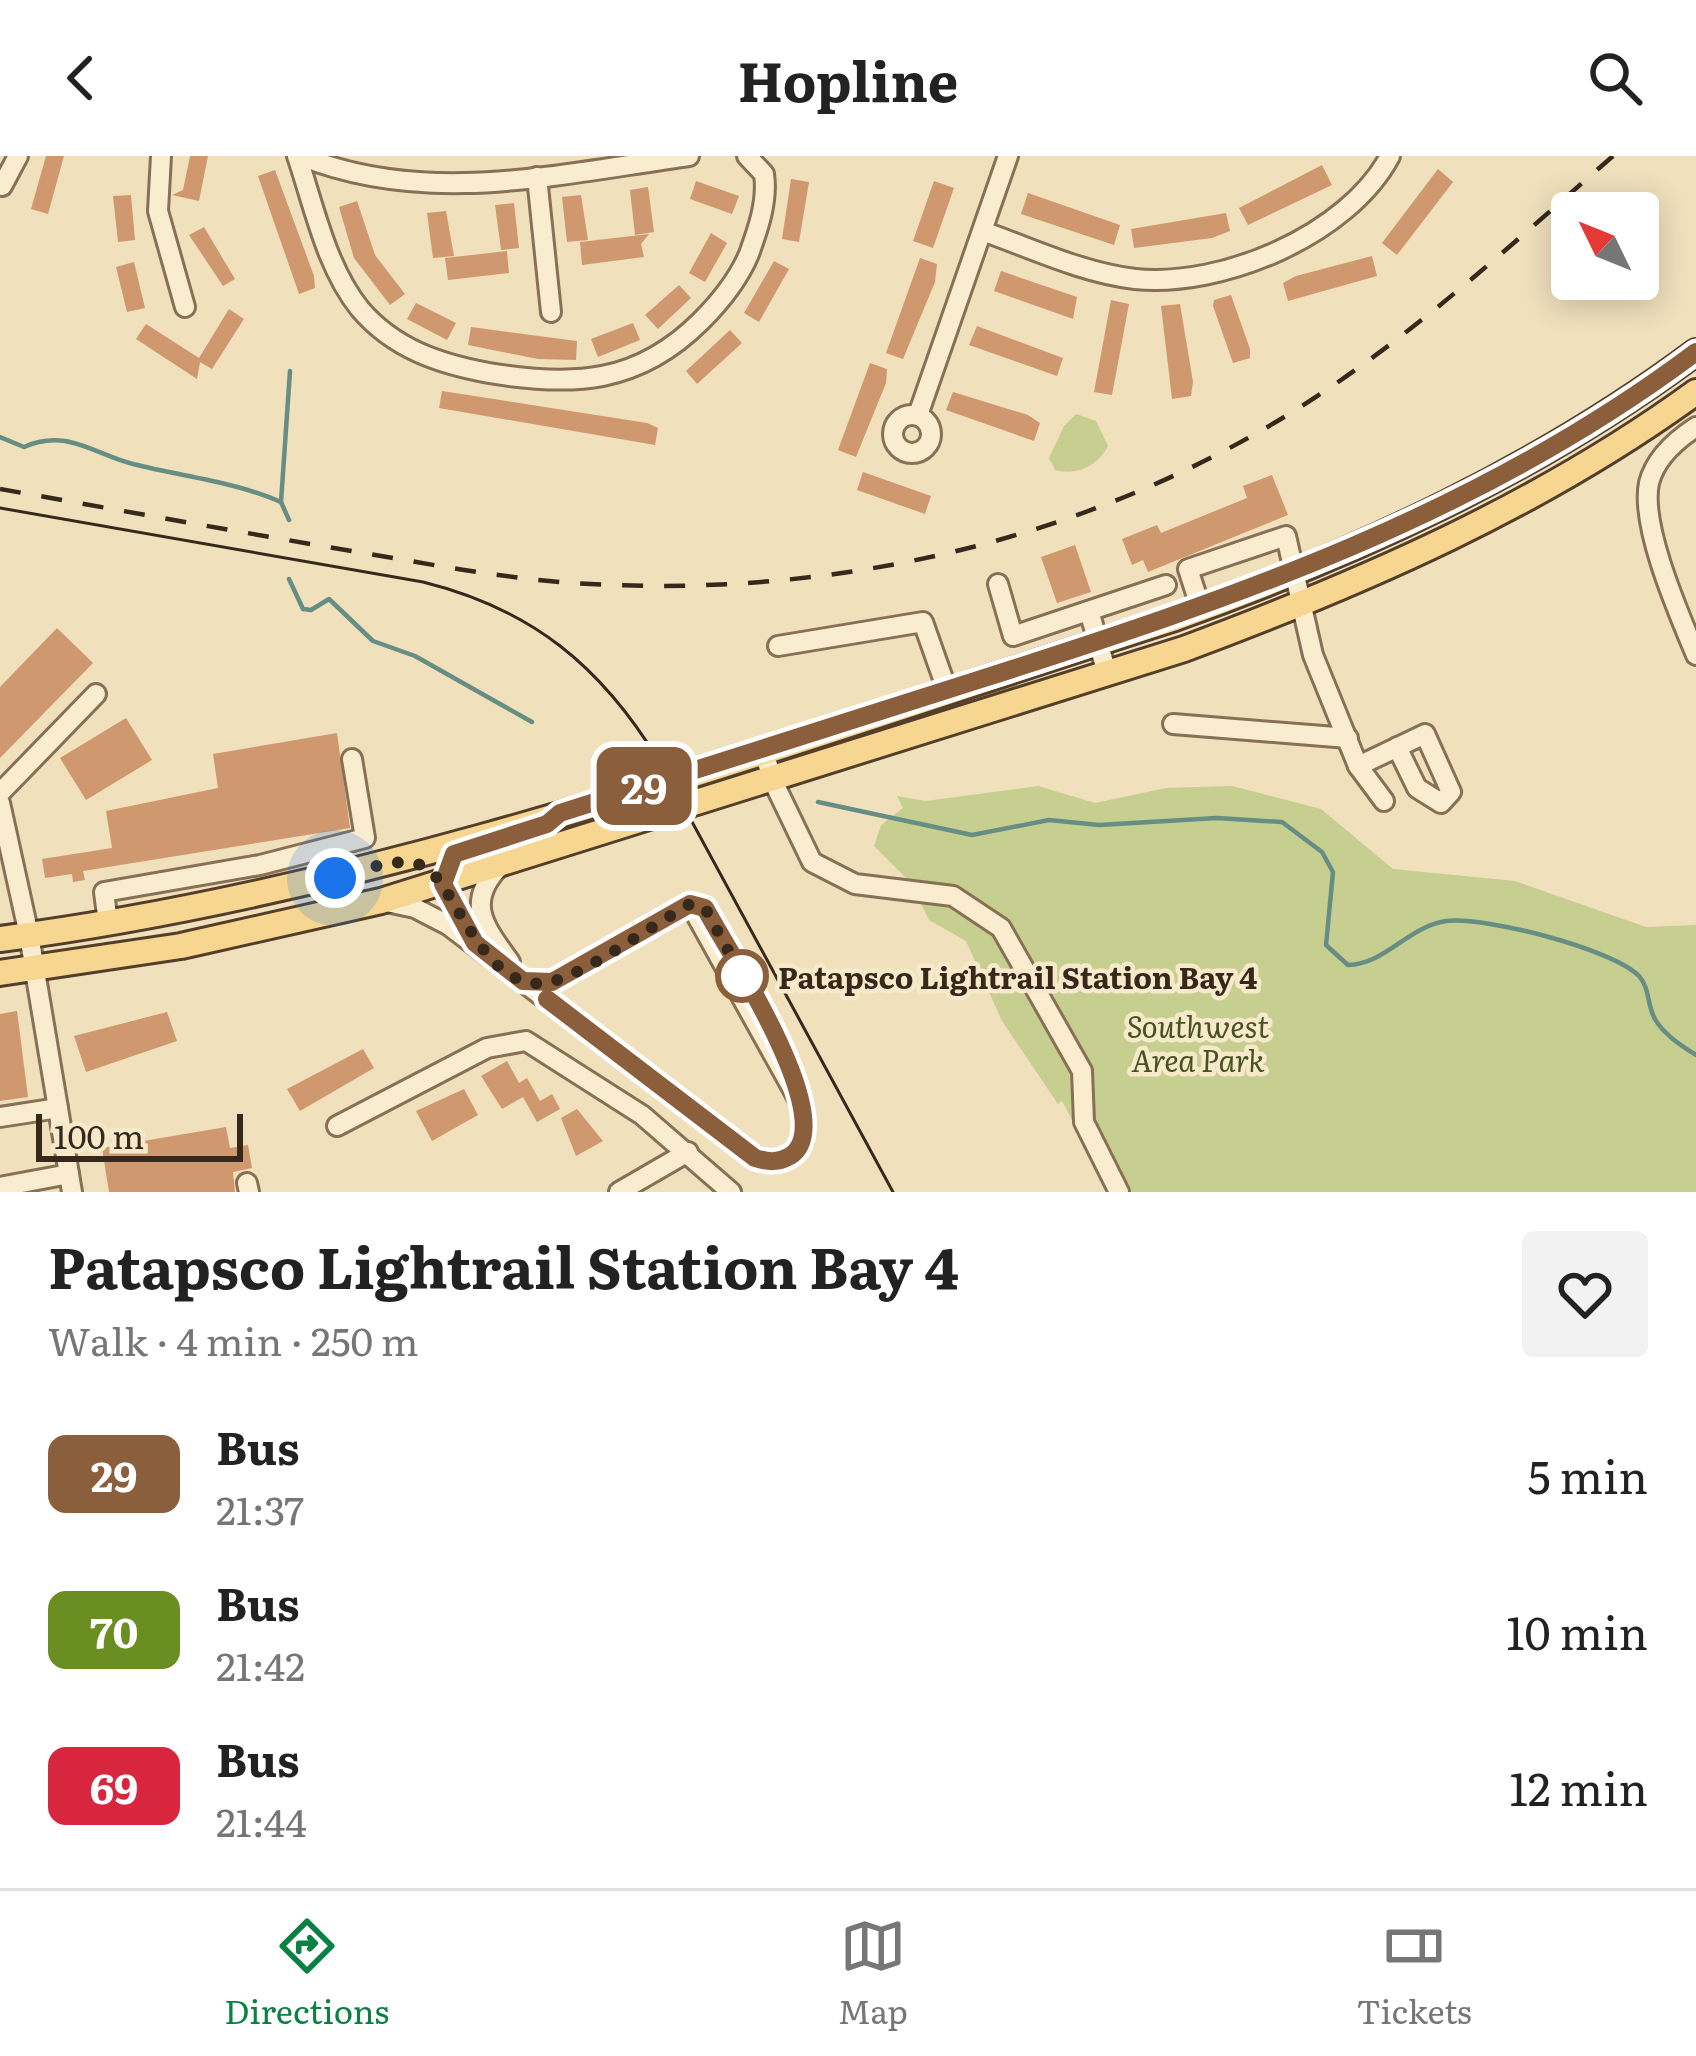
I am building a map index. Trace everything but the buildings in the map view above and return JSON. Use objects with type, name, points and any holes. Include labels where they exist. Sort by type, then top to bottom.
[{"type":"main road","points":[[0,939],[265,895],[389,863],[1201,609],[1298,573],[1532,458],[1696,352]]},
{"type":"main road","points":[[0,973],[270,927],[381,901],[1107,673],[1298,607],[1476,526],[1696,392]]},
{"type":"main road","points":[[443,884],[456,853],[547,824],[560,813]]},
{"type":"main road","points":[[389,863],[424,866],[443,884]]},
{"type":"street","points":[[2,186],[18,156]]},
{"type":"street","points":[[161,156],[158,211],[185,307]]},
{"type":"street","points":[[299,156],[334,170],[407,185],[537,177],[563,165],[689,156]]},
{"type":"street","points":[[299,156],[332,261],[352,297],[378,326],[431,360],[457,368],[576,383],[638,369],[664,354],[731,288],[763,210],[764,173],[749,157]]},
{"type":"street","points":[[918,415],[1009,156]]},
{"type":"street","points":[[985,232],[1104,274],[1166,280],[1203,274],[1316,234],[1365,193],[1390,156]]},
{"type":"street","points":[[537,177],[551,311]]},
{"type":"street","points":[[1696,427],[1678,439],[1654,471],[1648,502],[1661,560],[1696,655]]},
{"type":"street","points":[[1201,609],[1188,569],[1286,536],[1298,573],[1298,607],[1358,766],[1384,801]]},
{"type":"street","points":[[998,584],[1013,636],[1166,585]]},
{"type":"street","points":[[1090,611],[1107,673]]},
{"type":"street","points":[[778,646],[923,622],[947,690]]},
{"type":"street","points":[[0,794],[96,694]]},
{"type":"street","points":[[1174,724],[1348,738]]},
{"type":"street","points":[[1358,766],[1397,747]]},
{"type":"street","points":[[763,748],[803,850],[823,869],[855,884],[953,896],[1001,928],[1082,1071],[1084,1122],[1119,1192]]},
{"type":"street","points":[[108,923],[104,892],[260,865],[365,838],[352,759]]},
{"type":"street","points":[[0,803],[10,897],[29,935],[70,1183],[0,1187]]},
{"type":"street","points":[[260,865],[270,927]]},
{"type":"street","points":[[500,866],[480,889],[478,913],[523,981]]},
{"type":"street","points":[[443,884],[475,943]]},
{"type":"street","points":[[381,901],[424,911],[475,943],[523,981],[755,1158],[776,1162],[802,1145],[806,1119],[798,1099],[690,904],[552,982],[523,981]]},
{"type":"street","points":[[337,1126],[487,1048],[515,1041],[540,1046],[688,1152],[731,1192]]},
{"type":"street","points":[[0,1117],[58,1108]]},
{"type":"street","points":[[620,1192],[688,1152]]},
{"type":"green space","points":[[1076,414],[1096,421],[1108,446],[1086,468],[1055,470],[1049,458],[1064,426]]},
{"type":"green space","name":"Southwest Area Park","points":[[1038,786],[1095,803],[1166,788],[1232,786],[1321,809],[1393,869],[1515,881],[1646,927],[1696,925],[1696,1192],[1111,1192],[1062,1101],[1058,1104],[1002,1021],[966,941],[929,920],[910,882],[874,846],[881,825],[903,808],[897,796],[926,801]]},
{"type":"waterway","points":[[281,502],[290,371]]},
{"type":"waterway","points":[[0,437],[24,447],[67,441],[133,464],[245,489],[281,502],[289,520]]},
{"type":"waterway","points":[[289,579],[303,609],[311,610],[329,599],[373,641],[415,656],[532,722]]},
{"type":"waterway","points":[[818,802],[972,835],[1049,820],[1099,825],[1217,818],[1282,822],[1322,852],[1333,872],[1326,945],[1348,965],[1374,959],[1420,930],[1446,921],[1547,936],[1603,955],[1639,976],[1658,1024],[1696,1055]]},
{"type":"tram line","points":[[0,508],[423,582],[498,608],[560,646],[613,697],[659,761],[893,1192]]},
{"type":"railway","points":[[0,489],[438,566],[573,583],[764,582],[858,571],[951,552],[1043,527],[1132,494],[1219,454],[1302,406],[1423,318],[1613,156]]},
{"type":"bus line","name":"29","points":[[547,999],[755,1158],[776,1162],[792,1155],[802,1145],[807,1124],[795,1073],[705,908],[690,904],[552,982],[523,981],[475,943],[451,907],[443,884],[454,854],[547,824],[560,813],[1175,618],[1298,573],[1532,458],[1696,352]]},
{"type":"place","name":"Patapsco Lightrail Station Bay 4","points":[[742,976]]},
{"type":"route","points":[[335,878],[389,863],[424,866],[443,884],[451,907],[475,943],[523,981],[552,982],[690,904],[705,908],[742,976]]}]
